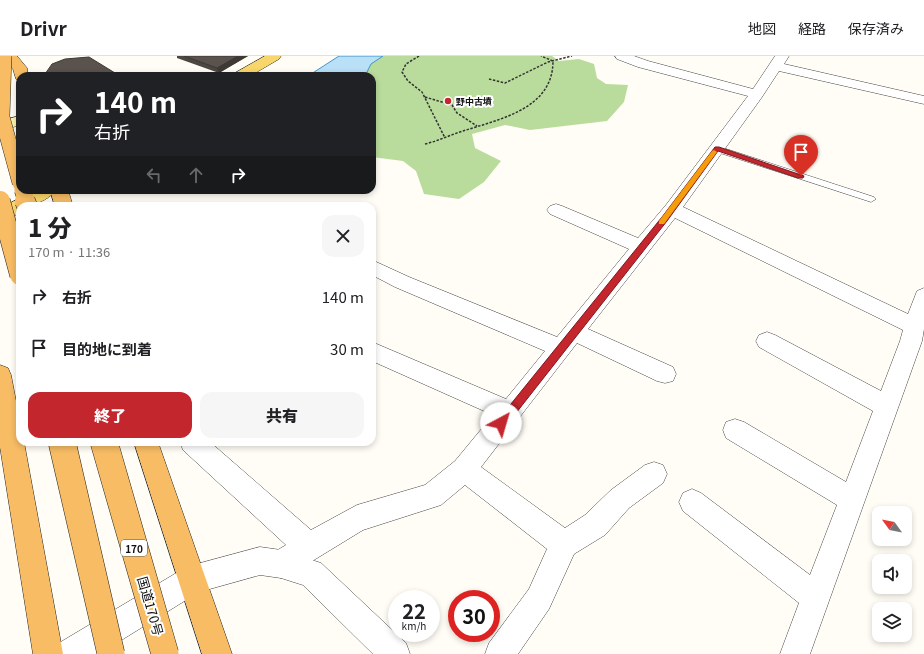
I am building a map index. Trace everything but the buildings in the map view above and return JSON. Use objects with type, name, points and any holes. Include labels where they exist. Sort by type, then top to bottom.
[{"type":"highway","points":[[4,56],[2,117],[16,168]]},
{"type":"highway","points":[[10,56],[20,68],[20,72]]},
{"type":"highway","points":[[0,200],[16,260]]},
{"type":"highway","points":[[0,375],[48,654]]},
{"type":"highway","points":[[63,446],[111,654]]},
{"type":"highway","name":"国道170号","points":[[105,446],[165,654]]},
{"type":"highway","points":[[147,446],[217,654]]},
{"type":"main road","points":[[247,72],[274,56]]},
{"type":"main road","points":[[0,126],[16,121]]},
{"type":"main road","points":[[26,202],[40,194]]},
{"type":"main road","points":[[0,217],[16,208]]},
{"type":"street","points":[[622,56],[643,64],[757,94]]},
{"type":"street","points":[[281,564],[357,518],[432,496],[464,469],[672,209],[757,94],[779,61],[924,100]]},
{"type":"street","points":[[672,209],[916,338]]},
{"type":"street","points":[[556,210],[642,247]]},
{"type":"street","points":[[376,269],[402,282],[665,374]]},
{"type":"street","points":[[795,654],[886,406],[916,338],[924,296]]},
{"type":"street","points":[[767,341],[886,406]]},
{"type":"street","points":[[376,353],[511,412]]},
{"type":"street","points":[[735,430],[852,500]]},
{"type":"street","points":[[196,446],[309,547]]},
{"type":"street","points":[[464,469],[564,544]]},
{"type":"street","points":[[500,654],[539,599],[564,544],[594,525],[620,499],[654,474]]},
{"type":"street","points":[[692,502],[816,598]]},
{"type":"street","points":[[70,654],[193,579],[260,561],[281,564],[311,573],[395,654]]},
{"type":"lane","points":[[717,148],[871,199]]},
{"type":"path","points":[[419,56],[406,64],[402,72],[408,81],[422,92],[445,138]]},
{"type":"path","points":[[541,56],[553,61]]},
{"type":"path","points":[[489,79],[505,82],[553,61],[572,56]]},
{"type":"path","points":[[424,144],[434,143],[478,126],[513,115],[537,99],[551,81],[553,61]]},
{"type":"path","points":[[424,97],[439,100],[452,105],[458,113],[478,126]]},
{"type":"green space","points":[[377,56],[552,56],[559,61],[579,59],[594,64],[597,78],[606,84],[628,85],[624,102],[607,121],[530,130],[505,125],[472,134],[475,148],[501,161],[484,182],[459,199],[424,194],[416,171],[403,161],[376,158],[376,72],[365,72]]},
{"type":"water","points":[[339,56],[383,56],[371,64],[367,72],[314,72]]},
{"type":"slow traffic","points":[[662,222],[714,152]]},
{"type":"place","name":"野中古墳","points":[[448,101]]},
{"type":"route","points":[[501,423],[664,219],[717,148],[801,176]]}]
